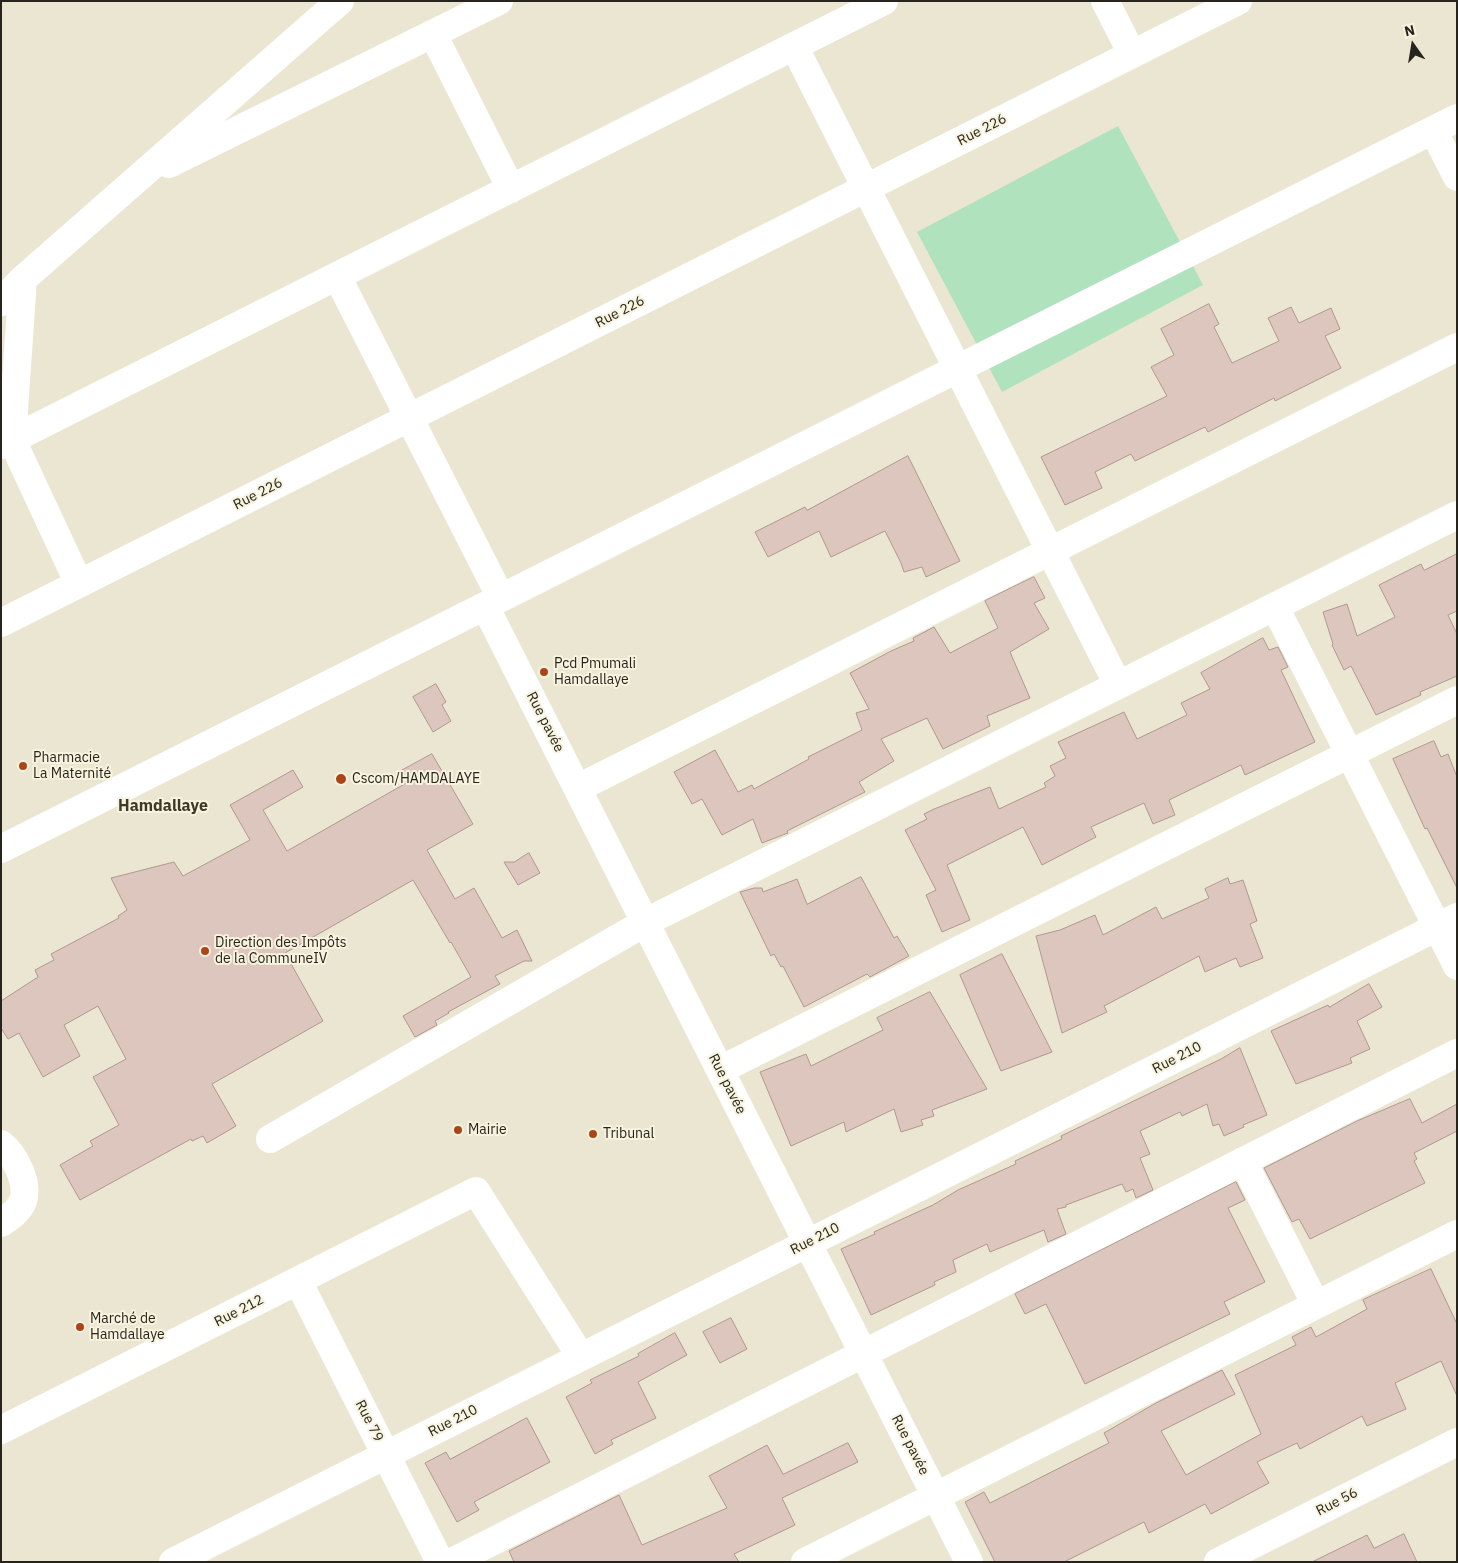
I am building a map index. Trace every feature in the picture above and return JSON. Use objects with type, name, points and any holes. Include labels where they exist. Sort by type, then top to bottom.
[{"type":"street","points":[[1,302],[23,279],[340,1]]},
{"type":"street","points":[[134,182],[433,34],[461,10],[499,1]]},
{"type":"street","points":[[6,442],[884,1]]},
{"type":"street","points":[[1105,1],[1132,54]]},
{"type":"street","name":"Rue 226","points":[[1,623],[1238,1]]},
{"type":"street","points":[[433,34],[511,188]]},
{"type":"street","points":[[794,46],[1118,685]]},
{"type":"street","points":[[1,849],[1457,118]]},
{"type":"street","points":[[1433,130],[1457,177]]},
{"type":"street","name":"Rue pavée","points":[[337,276],[409,418],[578,788],[969,1562]]},
{"type":"street","points":[[23,279],[6,442],[79,584]]},
{"type":"street","points":[[578,788],[1457,347]]},
{"type":"street","points":[[270,1139],[646,922],[1457,515]]},
{"type":"street","points":[[1275,606],[1350,754],[1447,922],[1457,966]]},
{"type":"street","points":[[720,1070],[1457,700]]},
{"type":"street","name":"Rue 210","points":[[173,1562],[1447,922]]},
{"type":"street","points":[[452,1562],[1457,1053]]},
{"type":"street","points":[[1,1144],[8,1149],[19,1168],[23,1183],[23,1200],[16,1213],[1,1223]]},
{"type":"street","points":[[1243,1161],[1316,1305]]},
{"type":"street","name":"Rue 212","points":[[1,1430],[476,1191],[581,1357]]},
{"type":"street","points":[[805,1562],[1457,1234]]},
{"type":"street","name":"Rue 79","points":[[298,1281],[440,1562]]},
{"type":"street","name":"Rue 56","points":[[1218,1562],[1457,1442]]},
{"type":"green space","points":[[1118,126],[1203,285],[1002,392],[917,232]]},
{"type":"building","points":[[1209,304],[1219,324],[1214,327],[1232,363],[1279,341],[1268,318],[1291,307],[1299,323],[1331,308],[1340,329],[1325,336],[1341,368],[1275,401],[1274,398],[1208,432],[1205,427],[1135,461],[1131,454],[1095,472],[1102,488],[1065,505],[1041,457],[1167,396],[1151,367],[1174,355],[1161,329]]},
{"type":"building","points":[[908,456],[960,561],[926,577],[922,567],[904,572],[885,531],[831,557],[819,531],[768,557],[755,532],[805,507],[807,510]]},
{"type":"building","points":[[1457,554],[1457,611],[1448,615],[1457,634],[1457,676],[1420,692],[1421,695],[1376,715],[1351,666],[1344,670],[1332,645],[1323,612],[1347,604],[1357,636],[1395,617],[1379,585],[1421,564],[1424,570]]},
{"type":"building","points":[[1034,577],[1045,598],[1034,603],[1049,629],[1010,652],[1030,698],[987,716],[990,726],[943,749],[927,718],[881,739],[894,761],[859,782],[865,792],[787,831],[788,833],[762,843],[753,819],[722,835],[702,799],[692,804],[674,772],[715,750],[738,792],[752,785],[754,789],[809,759],[808,757],[862,730],[856,713],[869,709],[850,673],[914,641],[913,638],[934,627],[950,653],[998,628],[985,601]]},
{"type":"building","points":[[1263,638],[1269,650],[1278,647],[1288,667],[1281,670],[1315,742],[1245,775],[1241,765],[1169,800],[1175,815],[1153,824],[1144,803],[1091,827],[1096,837],[1042,865],[1023,827],[947,865],[970,920],[942,932],[926,895],[936,890],[905,830],[927,819],[924,814],[990,787],[999,809],[1046,787],[1044,783],[1055,776],[1050,766],[1066,758],[1058,742],[1124,712],[1137,739],[1187,715],[1181,703],[1210,689],[1201,673]]},
{"type":"building","points":[[436,684],[446,702],[442,705],[451,721],[433,732],[413,697]]},
{"type":"building","points":[[1434,741],[1441,757],[1448,754],[1457,777],[1457,888],[1427,828],[1425,829],[1393,759]]},
{"type":"building","points":[[432,754],[473,824],[427,850],[455,899],[474,888],[502,938],[517,930],[532,961],[524,961],[495,976],[500,984],[448,1012],[435,1021],[437,1025],[415,1037],[403,1016],[471,977],[413,880],[285,953],[323,1021],[212,1084],[236,1126],[207,1143],[203,1136],[192,1141],[191,1139],[80,1200],[60,1165],[93,1146],[90,1141],[119,1125],[93,1077],[126,1059],[98,1006],[64,1025],[80,1056],[43,1077],[19,1033],[8,1039],[1,1028],[1,1001],[38,977],[35,970],[54,960],[51,954],[119,918],[118,916],[127,910],[111,878],[174,862],[183,876],[250,840],[230,805],[293,770],[303,787],[263,810],[287,851],[408,782],[401,771]]},
{"type":"building","points":[[529,853],[540,873],[518,885],[504,862],[514,862]]},
{"type":"building","points":[[861,877],[894,938],[897,936],[909,956],[870,977],[867,974],[804,1007],[783,966],[781,967],[774,954],[771,956],[740,892],[762,888],[763,892],[797,879],[807,904]]},
{"type":"building","points":[[1228,878],[1230,884],[1243,880],[1257,921],[1250,924],[1263,958],[1240,967],[1236,958],[1205,972],[1199,956],[1104,1006],[1107,1012],[1062,1033],[1036,936],[1060,930],[1095,915],[1103,935],[1156,907],[1162,919],[1209,898],[1205,889]]},
{"type":"building","points":[[1002,954],[1052,1052],[1001,1071],[960,975]]},
{"type":"building","points":[[1369,984],[1382,1007],[1357,1021],[1370,1049],[1350,1058],[1352,1063],[1296,1084],[1271,1031],[1328,1005],[1329,1007]]},
{"type":"building","points":[[930,992],[987,1089],[932,1110],[934,1116],[921,1120],[923,1125],[901,1132],[894,1109],[846,1132],[844,1122],[791,1146],[760,1072],[806,1054],[811,1066],[883,1030],[877,1018]]},
{"type":"building","points":[[1240,1048],[1267,1115],[1243,1125],[1244,1127],[1224,1136],[1219,1124],[1213,1126],[1207,1104],[1182,1116],[1180,1112],[1140,1131],[1150,1154],[1140,1158],[1153,1190],[1136,1198],[1133,1189],[1126,1192],[1122,1184],[1066,1205],[1066,1207],[1057,1209],[1066,1234],[1048,1242],[1044,1230],[990,1252],[987,1244],[953,1260],[956,1272],[934,1282],[935,1285],[871,1315],[841,1249],[933,1205],[958,1190],[1016,1164],[1015,1161],[1062,1139],[1061,1136]]},
{"type":"building","points":[[1410,1099],[1422,1123],[1457,1104],[1457,1131],[1414,1153],[1417,1159],[1414,1161],[1425,1183],[1310,1239],[1299,1219],[1292,1222],[1264,1168],[1357,1121]]},
{"type":"building","points":[[1236,1182],[1245,1200],[1228,1208],[1265,1282],[1224,1302],[1230,1314],[1085,1384],[1046,1304],[1025,1314],[1015,1294]]},
{"type":"building","points":[[1431,1269],[1457,1324],[1457,1396],[1441,1361],[1395,1383],[1406,1409],[1367,1426],[1362,1416],[1300,1449],[1297,1443],[1257,1462],[1269,1483],[1211,1514],[1205,1504],[1149,1533],[1144,1522],[1064,1562],[995,1562],[965,1502],[984,1492],[990,1503],[1109,1443],[1104,1433],[1156,1403],[1222,1370],[1235,1394],[1161,1431],[1186,1475],[1261,1434],[1235,1375],[1296,1345],[1292,1337],[1311,1327],[1316,1337],[1367,1309],[1363,1300]]},
{"type":"building","points":[[731,1318],[747,1349],[720,1363],[703,1332]]},
{"type":"building","points":[[675,1333],[687,1355],[638,1382],[656,1418],[611,1440],[613,1444],[595,1454],[566,1397],[592,1383],[590,1380],[639,1356],[638,1354]]},
{"type":"building","points":[[527,1418],[550,1462],[474,1502],[479,1510],[457,1522],[425,1463],[446,1452],[450,1459]]},
{"type":"building","points":[[848,1443],[858,1462],[782,1498],[795,1525],[734,1554],[739,1562],[514,1562],[509,1551],[619,1495],[642,1545],[727,1508],[709,1476],[767,1445],[783,1474]]},
{"type":"building","points":[[1404,1534],[1417,1562],[1312,1562],[1367,1535],[1374,1548]]},
{"type":"place","name":"Pcd Pmumali Hamdallaye","points":[[544,672]]},
{"type":"place","name":"Pharmacie La Maternité","points":[[23,766]]},
{"type":"place","name":"Cscom/HAMDALAYE","points":[[341,779]]},
{"type":"place","name":"Direction des Impôts de la CommuneIV","points":[[205,951]]},
{"type":"place","name":"Mairie","points":[[458,1130]]},
{"type":"place","name":"Tribunal","points":[[593,1134]]},
{"type":"place","name":"Marché de Hamdallaye","points":[[80,1327]]},
{"type":"district","name":"Hamdallaye","points":[[163,806]]}]
